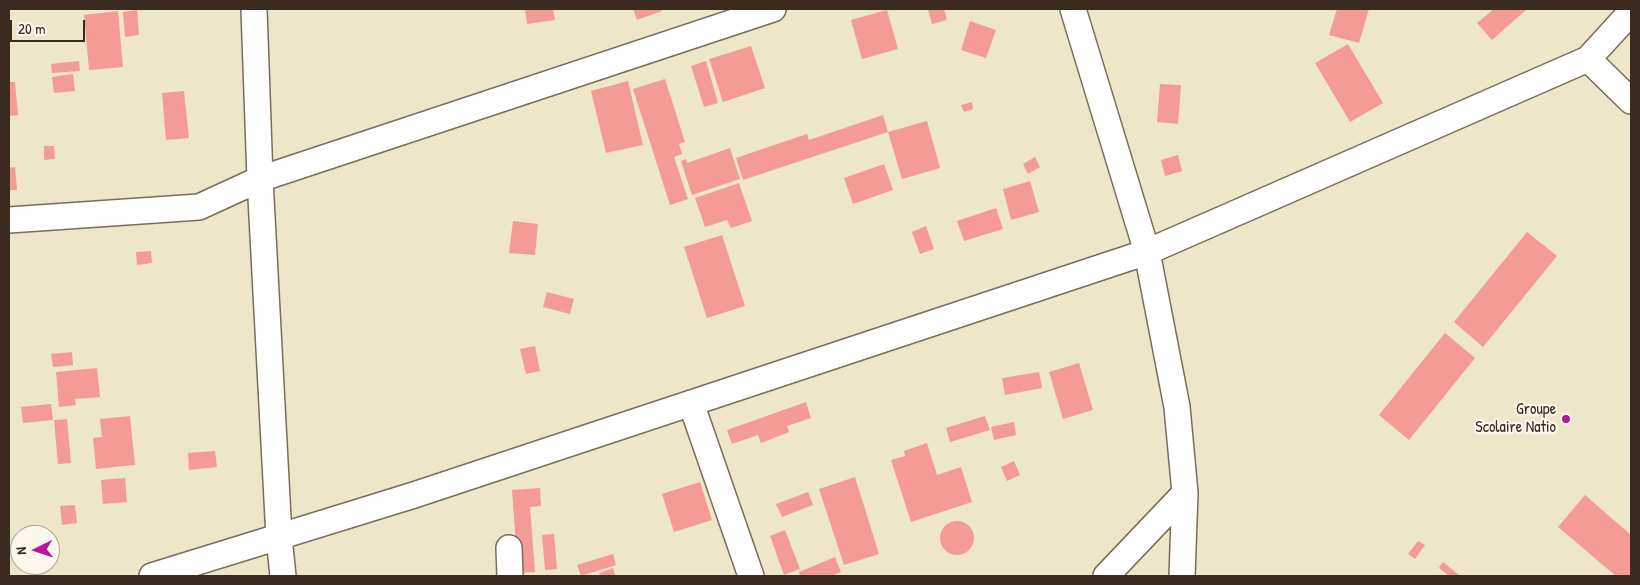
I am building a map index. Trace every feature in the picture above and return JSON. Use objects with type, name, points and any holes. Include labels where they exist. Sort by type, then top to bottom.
[{"type":"street","points":[[254,9],[260,179],[279,537],[283,576]]},
{"type":"street","points":[[9,220],[199,207],[260,179],[773,9]]},
{"type":"street","points":[[1073,9],[1147,252],[1177,406],[1185,493],[1182,576]]},
{"type":"street","points":[[152,576],[414,495],[1147,252],[1588,59],[1631,12]]},
{"type":"street","points":[[1588,59],[1631,101]]},
{"type":"street","points":[[691,403],[751,576]]},
{"type":"street","points":[[1106,576],[1185,493]]},
{"type":"street","points":[[509,548],[510,576]]},
{"type":"building","points":[[525,9],[553,9],[555,20],[527,24]]},
{"type":"building","points":[[633,9],[661,9],[662,11],[637,20]]},
{"type":"building","points":[[928,9],[944,9],[947,20],[932,24]]},
{"type":"building","points":[[1337,9],[1369,9],[1359,43],[1329,35]]},
{"type":"building","points":[[1494,9],[1526,10],[1492,40],[1477,23]]},
{"type":"building","points":[[137,10],[139,35],[125,37],[123,12]]},
{"type":"building","points":[[887,10],[898,49],[862,59],[851,20]]},
{"type":"building","points":[[118,11],[123,67],[89,70],[84,15]]},
{"type":"building","points":[[970,21],[996,30],[986,58],[961,50]]},
{"type":"building","points":[[1348,44],[1383,103],[1350,122],[1315,63]]},
{"type":"building","points":[[751,46],[765,88],[723,102],[709,59]]},
{"type":"building","points":[[79,61],[80,71],[52,73],[51,64]]},
{"type":"building","points":[[706,61],[718,103],[704,107],[691,66]]},
{"type":"building","points":[[73,74],[75,91],[54,93],[52,77]]},
{"type":"building","points":[[665,79],[685,142],[679,144],[682,154],[674,157],[688,199],[670,205],[633,89]]},
{"type":"building","points":[[628,81],[643,145],[606,153],[591,91]]},
{"type":"building","points":[[9,82],[15,82],[18,115],[9,116]]},
{"type":"building","points":[[1160,84],[1181,85],[1178,124],[1157,122]]},
{"type":"building","points":[[184,91],[189,138],[166,140],[162,93]]},
{"type":"building","points":[[972,102],[973,109],[964,112],[961,105]]},
{"type":"building","points":[[883,115],[888,132],[743,180],[736,158],[807,134],[809,140]]},
{"type":"building","points":[[927,121],[940,168],[902,179],[888,132]]},
{"type":"building","points":[[44,146],[54,146],[55,159],[44,160]]},
{"type":"building","points":[[730,148],[740,179],[692,195],[681,161],[686,159],[687,163]]},
{"type":"building","points":[[1178,155],[1182,171],[1165,176],[1161,160]]},
{"type":"building","points":[[1035,157],[1040,167],[1028,174],[1023,164]]},
{"type":"building","points":[[884,164],[893,190],[853,204],[844,178]]},
{"type":"building","points":[[15,167],[17,190],[9,190],[9,168]]},
{"type":"building","points":[[1030,181],[1039,212],[1011,220],[1003,189]]},
{"type":"building","points":[[739,183],[752,221],[731,228],[727,220],[705,227],[695,198]]},
{"type":"building","points":[[996,208],[1003,229],[964,241],[957,221]]},
{"type":"building","points":[[513,221],[538,224],[535,255],[509,253]]},
{"type":"building","points":[[926,226],[934,249],[920,254],[912,232]]},
{"type":"building","points":[[1527,232],[1557,256],[1483,347],[1454,322]]},
{"type":"building","points":[[722,235],[745,306],[707,318],[684,247]]},
{"type":"building","points":[[151,251],[152,263],[137,265],[136,252]]},
{"type":"building","points":[[547,292],[574,299],[570,314],[543,307]]},
{"type":"building","points":[[1445,333],[1475,358],[1409,440],[1379,415]]},
{"type":"building","points":[[535,346],[540,371],[526,374],[520,349]]},
{"type":"building","points":[[72,352],[73,365],[53,367],[51,354]]},
{"type":"building","points":[[1079,363],[1093,410],[1063,419],[1049,372]]},
{"type":"building","points":[[97,368],[100,397],[75,399],[76,405],[59,407],[56,372]]},
{"type":"building","points":[[1039,372],[1042,388],[1005,395],[1002,378]]},
{"type":"building","points":[[806,402],[811,418],[787,426],[789,432],[761,443],[758,435],[732,444],[727,430]]},
{"type":"building","points":[[51,404],[53,420],[23,423],[21,407]]},
{"type":"building","points":[[130,416],[135,465],[96,469],[93,438],[102,437],[100,419]]},
{"type":"building","points":[[985,416],[990,430],[950,442],[946,428]]},
{"type":"building","points":[[67,419],[71,463],[58,464],[54,420]]},
{"type":"building","points":[[1014,422],[1016,435],[994,440],[991,427]]},
{"type":"building","points":[[927,443],[937,475],[961,467],[972,502],[911,522],[891,460],[905,456],[904,451]]},
{"type":"building","points":[[215,451],[217,467],[189,470],[188,453]]},
{"type":"building","points":[[1014,461],[1020,475],[1007,481],[1001,467]]},
{"type":"building","points":[[855,477],[879,554],[844,565],[819,489]]},
{"type":"building","points":[[125,478],[127,502],[103,504],[101,480]]},
{"type":"building","points":[[700,482],[712,520],[674,532],[662,494]]},
{"type":"building","points":[[540,488],[541,506],[530,507],[535,572],[518,573],[512,490]]},
{"type":"building","points":[[808,492],[813,505],[782,517],[776,504]]},
{"type":"building","points":[[1585,495],[1631,535],[1631,576],[1616,576],[1558,527]]},
{"type":"building","points":[[75,505],[77,523],[62,525],[60,506]]},
{"type":"building","points":[[957,521],[964,522],[969,526],[973,531],[973,545],[969,550],[964,554],[957,555],[950,554],[945,550],[941,545],[940,538],[941,531],[945,526],[950,522]]},
{"type":"building","points":[[785,530],[800,569],[784,575],[770,536]]},
{"type":"building","points":[[554,534],[557,569],[545,570],[542,535]]},
{"type":"building","points":[[1418,541],[1425,545],[1415,559],[1408,554]]},
{"type":"building","points":[[613,554],[616,565],[581,576],[577,565]]},
{"type":"building","points":[[835,557],[841,572],[831,576],[800,576],[799,572]]},
{"type":"building","points":[[1443,562],[1459,575],[1449,576],[1439,568]]},
{"type":"building","points":[[613,568],[615,576],[600,576],[599,573]]},
{"type":"place","name":"Groupe Scolaire Natio","points":[[1566,419]]}]
